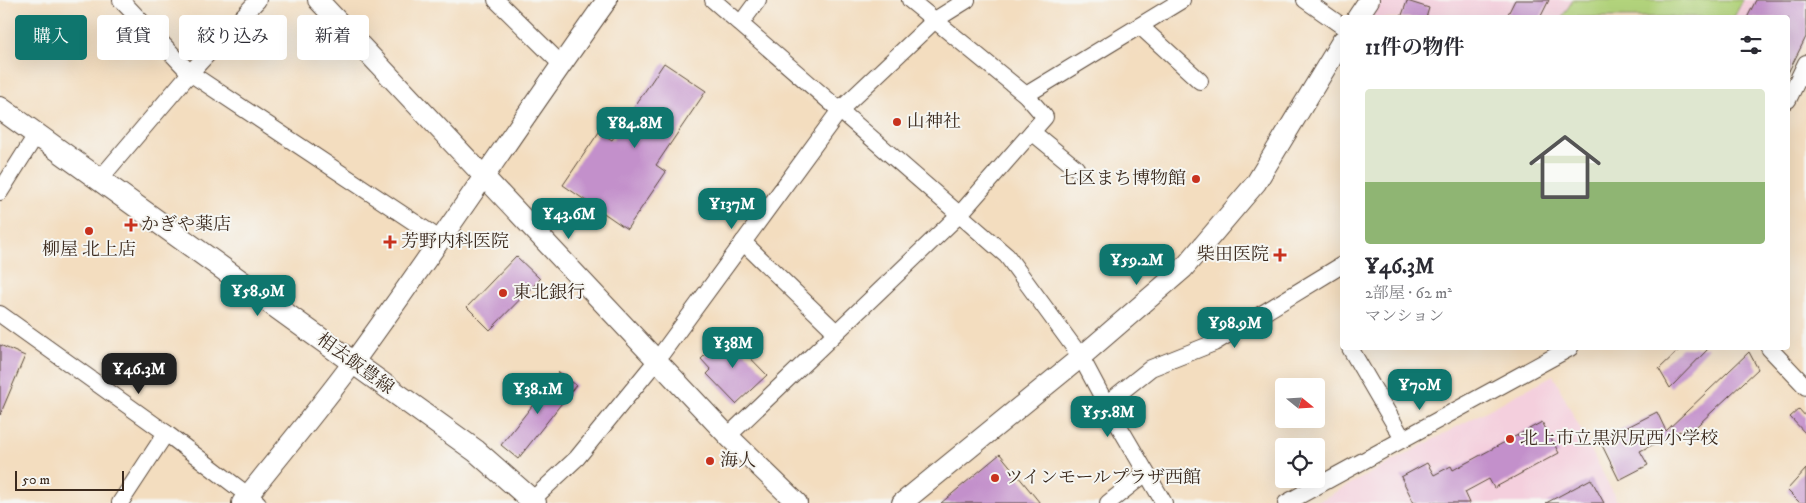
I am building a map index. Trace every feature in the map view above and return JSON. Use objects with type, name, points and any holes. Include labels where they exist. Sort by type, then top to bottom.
[{"type":"main road","name":"相去飯豊線","points":[[0,108],[476,451],[534,502]]},
{"type":"street","points":[[121,0],[190,73],[441,240]]},
{"type":"street","points":[[99,180],[190,73],[258,0]]},
{"type":"street","points":[[318,0],[728,436],[797,503]]},
{"type":"street","points":[[496,0],[562,64]]},
{"type":"street","points":[[0,314],[166,433],[249,500],[354,362],[607,0]]},
{"type":"street","points":[[713,0],[1007,256],[1081,357],[1164,503]]},
{"type":"street","points":[[741,24],[758,0]]},
{"type":"street","points":[[728,436],[960,214],[1045,117],[1026,95],[910,0]]},
{"type":"street","points":[[534,502],[577,458],[657,360],[840,110],[935,20],[967,0]]},
{"type":"street","points":[[1026,95],[1182,0]]},
{"type":"street","points":[[1305,0],[1340,25]]},
{"type":"street","points":[[1360,15],[1369,0]]},
{"type":"street","points":[[1140,26],[1200,81]]},
{"type":"street","points":[[902,503],[1081,357],[1183,269],[1256,183],[1340,44]]},
{"type":"street","points":[[1790,96],[1806,63]]},
{"type":"street","points":[[1032,132],[1076,168]]},
{"type":"street","points":[[0,192],[36,135]]},
{"type":"street","points":[[743,242],[836,332]]},
{"type":"street","points":[[1106,404],[1151,368],[1214,344],[1340,266]]},
{"type":"street","points":[[1351,350],[1403,439]]},
{"type":"street","points":[[1286,503],[1403,439],[1544,354],[1561,350]]},
{"type":"street","points":[[1771,350],[1806,387]]},
{"type":"street","points":[[120,503],[166,433]]},
{"type":"street","points":[[1108,503],[1146,473]]},
{"type":"shaded area","points":[[1377,0],[1806,0],[1806,37],[1790,69],[1790,15],[1367,15]]},
{"type":"shaded area","name":"北上市立黒沢尻西小学校","points":[[1553,375],[1618,503],[1315,503]]},
{"type":"green space","points":[[1573,0],[1743,0],[1735,15],[1563,15]]},
{"type":"building","points":[[1515,0],[1549,0],[1542,15],[1508,15]]},
{"type":"building","points":[[1756,0],[1806,0],[1806,37],[1790,69],[1790,15],[1748,15]]},
{"type":"building","points":[[1407,1],[1429,8],[1427,15],[1402,15]]},
{"type":"building","points":[[664,63],[706,91],[656,165],[666,172],[627,229],[563,185],[599,132],[612,140]]},
{"type":"building","name":"東北銀行","points":[[516,256],[540,279],[490,330],[467,307]]},
{"type":"building","points":[[727,334],[767,375],[736,404],[707,374],[711,370],[701,359]]},
{"type":"building","points":[[0,345],[25,356],[0,415]]},
{"type":"building","points":[[1679,350],[1707,350],[1670,388],[1659,369]]},
{"type":"building","points":[[1749,352],[1758,369],[1685,437],[1680,431],[1640,451],[1648,465],[1619,480],[1600,441],[1657,412],[1666,431]]},
{"type":"building","points":[[559,372],[576,385],[518,459],[501,445]]},
{"type":"building","points":[[1799,409],[1806,417],[1806,434],[1790,417]]},
{"type":"building","points":[[1542,422],[1559,453],[1494,488],[1489,479],[1465,492],[1470,503],[1414,503],[1401,477],[1427,463],[1434,475],[1451,466],[1453,470]]},
{"type":"building","name":"ツインモールプラザ西館","points":[[1000,454],[1040,503],[941,503]]},
{"type":"building","points":[[1806,469],[1806,503],[1800,503],[1787,490]]},
{"type":"building","points":[[1591,479],[1604,503],[1546,503]]},
{"type":"place","name":"山神社","points":[[897,122]]},
{"type":"place","name":"七区まち博物館","points":[[1196,179]]},
{"type":"place","name":"かぎや薬店","points":[[131,225]]},
{"type":"place","name":"柳屋 北上店","points":[[89,231]]},
{"type":"place","name":"芳野内科医院","points":[[390,242]]},
{"type":"place","name":"柴田医院","points":[[1280,255]]},
{"type":"place","name":"東北銀行","points":[[503,293]]},
{"type":"place","name":"北上市立黒沢尻西小学校","points":[[1510,439]]},
{"type":"place","name":"海人","points":[[710,461]]},
{"type":"place","name":"ツインモールプラザ西館","points":[[995,478]]}]
